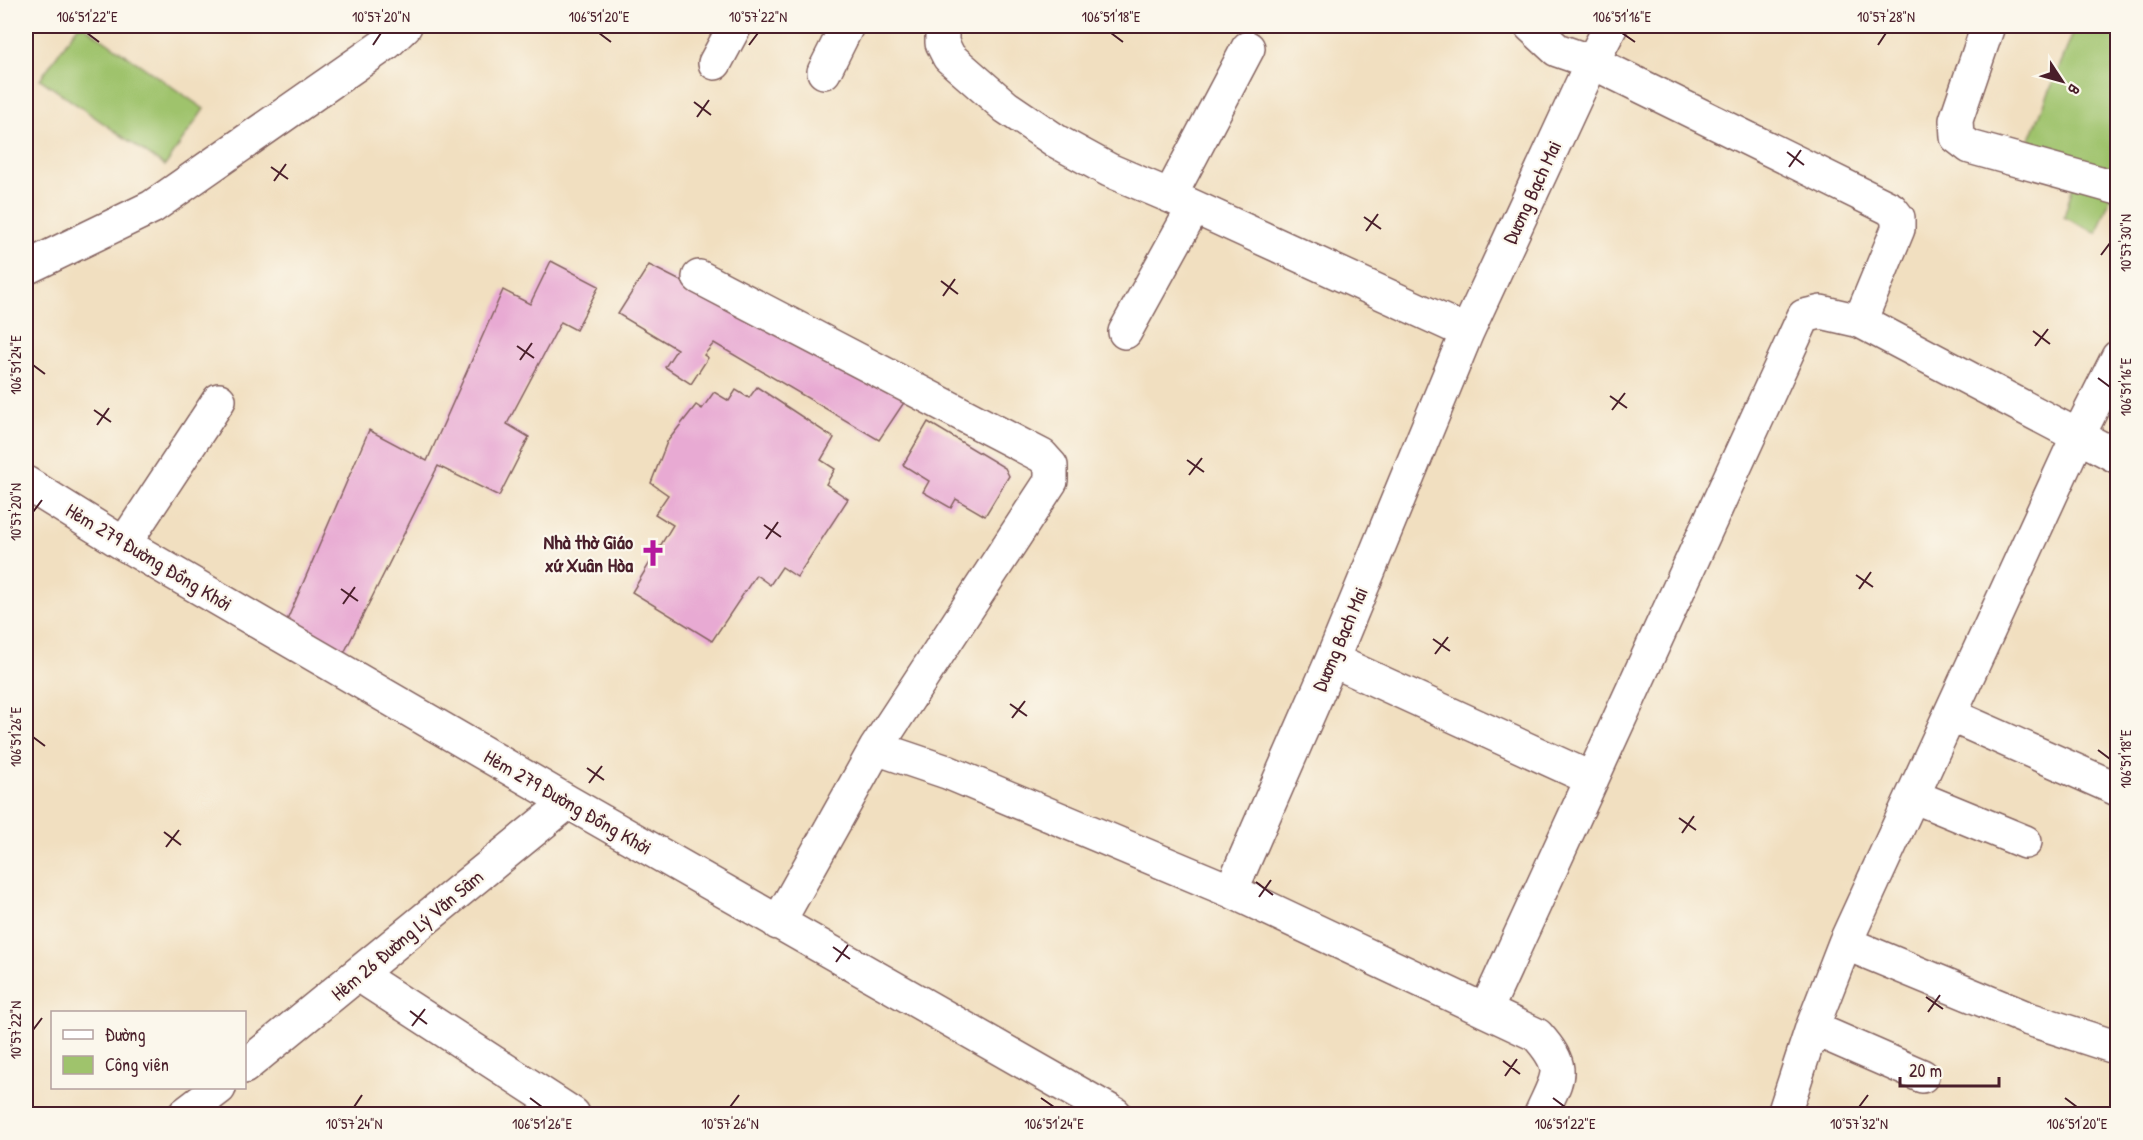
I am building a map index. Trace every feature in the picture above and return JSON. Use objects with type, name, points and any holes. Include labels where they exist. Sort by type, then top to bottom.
[{"type":"street","points":[[26,268],[152,207],[387,43],[405,26]]},
{"type":"street","points":[[715,63],[735,26]]},
{"type":"street","points":[[824,72],[847,26]]},
{"type":"street","points":[[942,26],[942,42],[949,57],[1006,107],[1056,141],[1109,170],[1182,201],[1467,332]]},
{"type":"street","points":[[1531,26],[1557,50],[1592,62],[1891,209],[1898,218],[1899,229],[1860,321]]},
{"type":"street","name":"Dương Bạch Mai","points":[[1231,891],[1332,660],[1467,332],[1592,62],[1611,26]]},
{"type":"street","points":[[1988,26],[1956,120],[1957,137],[1970,147],[2118,188]]},
{"type":"street","points":[[1125,332],[1248,48]]},
{"type":"street","points":[[699,277],[1042,456],[1051,466],[1051,481],[876,748],[778,923]]},
{"type":"street","points":[[1486,1010],[1804,316],[1821,312],[1860,321],[2118,458]]},
{"type":"street","points":[[1784,1114],[1812,1028],[1845,943],[2077,438],[2118,357]]},
{"type":"street","points":[[124,544],[219,400]]},
{"type":"street","name":"Hẻm 279 Đường Đồng Khởi","points":[[26,483],[124,544],[1099,1111]]},
{"type":"street","points":[[1332,660],[1592,778]]},
{"type":"street","points":[[1950,715],[2117,789]]},
{"type":"street","points":[[876,748],[947,772],[1231,891],[1536,1035],[1554,1054],[1558,1076],[1541,1114]]},
{"type":"street","points":[[1912,796],[2025,842]]},
{"type":"street","name":"Hẻm 26 Đường Lý Văn Sâm","points":[[246,1065],[568,802]]},
{"type":"street","points":[[1845,943],[2029,1019],[2118,1048]]},
{"type":"street","points":[[359,975],[573,1114]]},
{"type":"street","points":[[1812,1028],[1922,1076]]},
{"type":"street","points":[[185,1114],[218,1089]]},
{"type":"green space","points":[[78,26],[84,26],[204,109],[165,166],[40,79]]},
{"type":"green space","points":[[2076,26],[2117,26],[2117,179],[2097,233],[2064,217],[2079,165],[2026,149]]},
{"type":"building","points":[[551,261],[599,286],[576,330],[561,322],[507,424],[529,437],[499,496],[438,466],[342,657],[285,625],[369,430],[427,461],[503,290],[530,304]]},
{"type":"building","points":[[649,265],[907,398],[879,440],[714,343],[704,355],[708,358],[691,384],[665,367],[677,349],[618,314]]},
{"type":"building","points":[[757,387],[834,438],[821,460],[835,469],[826,484],[848,499],[797,577],[782,567],[770,585],[756,575],[712,641],[632,592],[673,525],[655,514],[668,495],[651,483],[667,442],[696,405],[702,409],[714,392],[729,401],[736,390],[749,398]]},
{"type":"building","points":[[928,422],[1005,468],[1009,476],[985,516],[956,499],[951,508],[923,492],[929,481],[903,465]]},
{"type":"place","name":"Nhà thờ Giáo xứ Xuân Hòa","points":[[653,553]]}]
